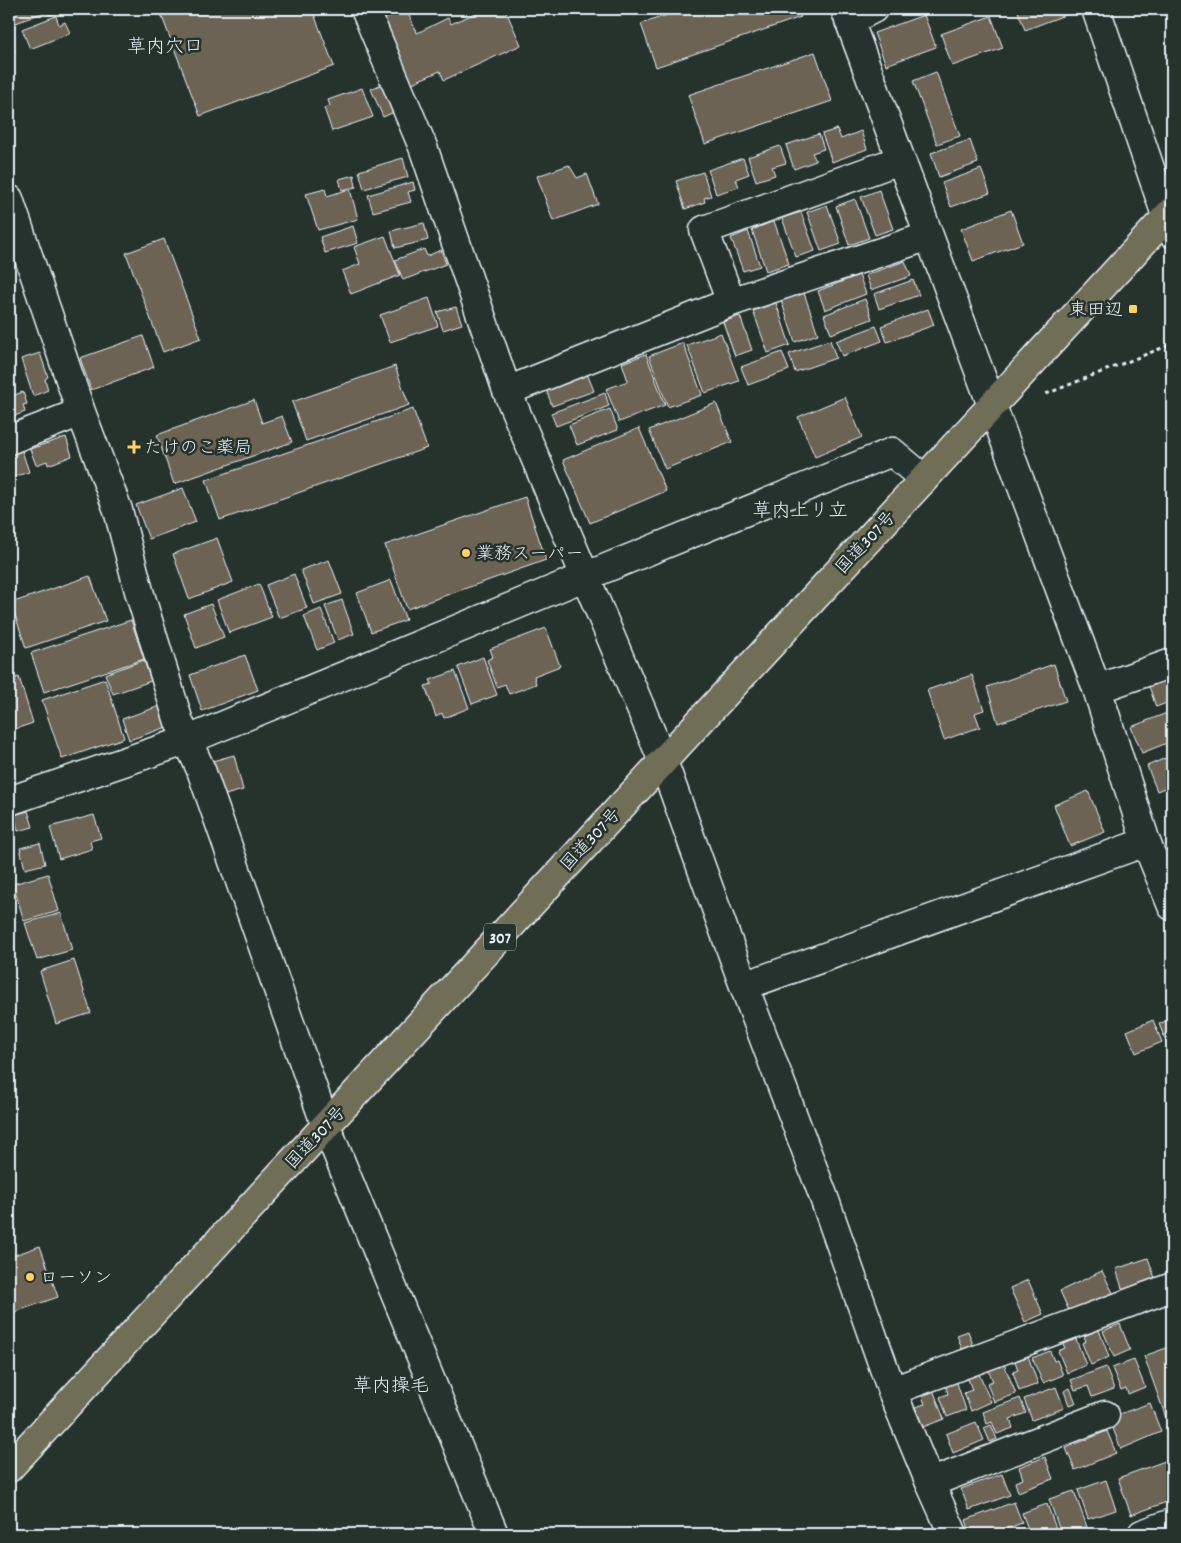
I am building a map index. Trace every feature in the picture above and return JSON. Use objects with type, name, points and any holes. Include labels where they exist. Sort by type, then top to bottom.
[{"type":"highway","name":"国道307号","points":[[9,1468],[924,479],[1170,220]]},
{"type":"street","points":[[365,9],[423,147],[508,390],[584,577],[663,762],[744,986],[823,1195],[892,1391],[953,1534]]},
{"type":"street","points":[[873,9],[847,15],[1097,689],[1146,842],[1172,906]]},
{"type":"street","points":[[1096,9],[1170,220]]},
{"type":"street","points":[[731,302],[704,230],[900,160]]},
{"type":"street","points":[[9,199],[81,412],[118,510],[139,591],[179,722],[201,770],[326,1126],[494,1534]]},
{"type":"street","points":[[508,390],[731,302],[929,236]]},
{"type":"street","points":[[9,440],[81,412]]},
{"type":"street","points":[[9,801],[188,740],[892,452],[924,479]]},
{"type":"street","points":[[1097,689],[1172,663]]},
{"type":"street","points":[[744,986],[1146,842]]},
{"type":"street","points":[[892,1391],[1172,1287]]},
{"type":"street","points":[[930,1483],[1105,1415]]},
{"type":"street","points":[[1142,1534],[1172,1524]]},
{"type":"path","points":[[1046,394],[1172,344]]},
{"type":"building","points":[[10,9],[41,9],[42,13],[16,23]]},
{"type":"building","points":[[46,9],[60,9],[61,11],[49,15]]},
{"type":"building","points":[[159,9],[312,9],[334,66],[200,116]]},
{"type":"building","points":[[406,9],[417,33],[448,18],[451,24],[485,9],[505,9],[521,45],[444,80],[440,71],[410,84],[381,20]]},
{"type":"building","points":[[684,9],[798,9],[801,17],[656,67],[641,24]]},
{"type":"building","points":[[1017,9],[1081,9],[1025,30]]},
{"type":"building","points":[[924,15],[936,47],[886,65],[874,33]]},
{"type":"building","points":[[56,16],[59,25],[65,22],[70,33],[30,49],[22,29]]},
{"type":"building","points":[[991,16],[1003,48],[952,66],[941,34]]},
{"type":"building","points":[[9,36],[15,52],[9,54]]},
{"type":"building","points":[[815,52],[832,101],[705,144],[688,95]]},
{"type":"building","points":[[936,72],[960,136],[937,144],[913,81]]},
{"type":"building","points":[[382,84],[394,112],[383,117],[371,89]]},
{"type":"building","points":[[362,88],[373,117],[332,131],[324,108],[330,106],[328,100]]},
{"type":"building","points":[[837,129],[841,139],[861,131],[867,149],[832,162],[822,134]]},
{"type":"building","points":[[819,134],[824,149],[812,153],[816,161],[794,169],[786,145]]},
{"type":"building","points":[[970,140],[978,163],[939,177],[931,153]]},
{"type":"building","points":[[780,146],[786,163],[772,167],[775,175],[756,181],[748,157]]},
{"type":"building","points":[[403,158],[408,177],[364,189],[359,171]]},
{"type":"building","points":[[743,158],[749,174],[736,179],[739,187],[716,194],[708,170]]},
{"type":"building","points":[[569,165],[577,178],[587,174],[598,204],[553,221],[537,176]]},
{"type":"building","points":[[981,169],[990,193],[951,207],[942,183]]},
{"type":"building","points":[[703,172],[711,196],[704,198],[705,202],[685,209],[676,181]]},
{"type":"building","points":[[354,175],[356,187],[342,190],[339,179]]},
{"type":"building","points":[[413,182],[415,190],[408,192],[411,202],[373,212],[368,195]]},
{"type":"building","points":[[325,189],[327,196],[350,189],[358,219],[318,230],[306,194]]},
{"type":"building","points":[[879,190],[893,229],[875,235],[861,197]]},
{"type":"building","points":[[855,199],[869,238],[849,245],[836,206]]},
{"type":"building","points":[[827,205],[841,244],[821,251],[807,212]]},
{"type":"building","points":[[1011,210],[1023,243],[973,261],[961,229]]},
{"type":"building","points":[[801,212],[815,251],[796,257],[782,218]]},
{"type":"building","points":[[774,221],[789,264],[766,271],[752,230]]},
{"type":"building","points":[[424,223],[428,240],[395,248],[391,231]]},
{"type":"building","points":[[353,226],[358,243],[325,253],[320,237]]},
{"type":"building","points":[[748,231],[760,266],[743,271],[731,238]]},
{"type":"building","points":[[385,236],[400,275],[351,294],[342,271],[360,264],[354,247]]},
{"type":"building","points":[[164,239],[201,338],[163,352],[126,253]]},
{"type":"building","points":[[424,249],[427,256],[441,250],[446,264],[403,280],[395,260]]},
{"type":"building","points":[[905,261],[911,276],[871,290],[866,275]]},
{"type":"building","points":[[859,275],[866,294],[825,310],[818,291]]},
{"type":"building","points":[[913,280],[919,295],[879,309],[874,294]]},
{"type":"building","points":[[804,293],[818,334],[795,342],[781,300]]},
{"type":"building","points":[[429,298],[438,326],[390,342],[380,315]]},
{"type":"building","points":[[865,299],[872,319],[831,334],[824,315]]},
{"type":"building","points":[[776,303],[790,345],[768,353],[753,311]]},
{"type":"building","points":[[456,307],[462,324],[443,330],[437,312]]},
{"type":"building","points":[[928,309],[934,325],[887,342],[881,326]]},
{"type":"building","points":[[740,316],[752,350],[735,356],[723,322]]},
{"type":"building","points":[[876,326],[882,341],[842,356],[836,341]]},
{"type":"building","points":[[721,333],[739,381],[705,393],[687,345]]},
{"type":"building","points":[[143,336],[154,367],[91,390],[80,358]]},
{"type":"building","points":[[830,340],[836,358],[795,372],[789,354]]},
{"type":"building","points":[[683,343],[702,395],[668,407],[649,356]]},
{"type":"building","points":[[782,352],[789,370],[748,385],[741,367]]},
{"type":"building","points":[[40,353],[48,377],[45,379],[48,390],[33,396],[21,359]]},
{"type":"building","points":[[646,354],[665,405],[619,422],[606,389],[628,381],[622,363]]},
{"type":"building","points":[[395,366],[409,405],[306,441],[292,402]]},
{"type":"building","points":[[586,371],[594,391],[552,406],[545,386]]},
{"type":"building","points":[[23,392],[27,404],[23,405],[25,412],[9,418],[9,397]]},
{"type":"building","points":[[605,393],[609,406],[556,426],[551,413]]},
{"type":"building","points":[[845,397],[862,437],[815,457],[798,417]]},
{"type":"building","points":[[254,400],[262,423],[282,416],[292,442],[174,484],[157,435]]},
{"type":"building","points":[[716,403],[732,442],[665,469],[649,430]]},
{"type":"building","points":[[413,409],[427,448],[220,520],[206,480]]},
{"type":"building","points":[[610,409],[618,430],[577,445],[569,425]]},
{"type":"building","points":[[639,428],[666,491],[590,523],[563,460]]},
{"type":"building","points":[[66,437],[72,456],[48,465],[47,461],[36,465],[30,449]]},
{"type":"building","points":[[22,451],[29,472],[10,478],[9,455]]},
{"type":"building","points":[[183,488],[196,522],[149,539],[136,505]]},
{"type":"building","name":"業務スーパー","points":[[525,497],[546,560],[407,609],[385,545]]},
{"type":"building","points":[[217,538],[233,582],[189,599],[173,554]]},
{"type":"building","points":[[329,560],[342,594],[314,604],[301,570]]},
{"type":"building","points":[[294,574],[307,608],[279,618],[266,585]]},
{"type":"building","points":[[90,576],[106,621],[26,648],[11,603]]},
{"type":"building","points":[[391,580],[406,620],[371,632],[357,593]]},
{"type":"building","points":[[259,584],[272,617],[229,633],[217,600]]},
{"type":"building","points":[[342,600],[354,634],[338,640],[325,606]]},
{"type":"building","points":[[211,604],[224,637],[196,648],[184,614]]},
{"type":"building","points":[[321,609],[334,643],[317,650],[304,616]]},
{"type":"building","points":[[131,620],[144,659],[44,692],[31,653]]},
{"type":"building","points":[[546,628],[560,666],[534,676],[536,684],[509,694],[505,684],[497,687],[487,660],[493,657],[490,649]]},
{"type":"building","points":[[245,655],[258,690],[202,711],[190,675]]},
{"type":"building","points":[[483,657],[497,695],[472,704],[458,667]]},
{"type":"building","points":[[144,660],[151,681],[113,694],[105,674]]},
{"type":"building","points":[[1054,664],[1066,701],[998,723],[987,687]]},
{"type":"building","points":[[455,671],[469,708],[444,718],[442,713],[436,717],[425,686],[432,684],[430,680]]},
{"type":"building","points":[[1172,674],[1172,701],[1156,707],[1148,683]]},
{"type":"building","points":[[972,675],[984,710],[975,713],[980,727],[944,740],[927,690]]},
{"type":"building","points":[[19,677],[33,723],[9,731],[9,680]]},
{"type":"building","points":[[105,679],[124,738],[62,759],[42,700]]},
{"type":"building","points":[[160,706],[167,727],[129,740],[122,719]]},
{"type":"building","points":[[1172,711],[1172,741],[1142,753],[1131,727]]},
{"type":"building","points":[[234,755],[243,790],[218,797],[209,762]]},
{"type":"building","points":[[1168,757],[1172,767],[1172,785],[1157,791],[1147,766]]},
{"type":"building","points":[[1088,791],[1105,832],[1070,846],[1054,805]]},
{"type":"building","points":[[28,811],[33,827],[18,831],[14,815]]},
{"type":"building","points":[[94,815],[101,838],[90,841],[92,849],[59,859],[50,827]]},
{"type":"building","points":[[40,843],[45,864],[25,869],[20,848]]},
{"type":"building","points":[[48,874],[59,911],[24,921],[13,884]]},
{"type":"building","points":[[61,913],[72,950],[37,960],[25,923]]},
{"type":"building","points":[[74,960],[91,1013],[56,1024],[40,971]]},
{"type":"building","points":[[1172,1018],[1172,1048],[1169,1049],[1159,1024]]},
{"type":"building","points":[[1153,1020],[1162,1042],[1136,1053],[1127,1031]]},
{"type":"building","name":"ローソン","points":[[40,1246],[58,1297],[9,1314],[9,1257]]},
{"type":"building","points":[[1148,1258],[1156,1281],[1123,1291],[1116,1269]]},
{"type":"building","points":[[1102,1271],[1113,1293],[1070,1313],[1060,1291]]},
{"type":"building","points":[[1028,1280],[1043,1314],[1025,1322],[1010,1288]]},
{"type":"building","points":[[1120,1324],[1130,1350],[1114,1357],[1103,1331]]},
{"type":"building","points":[[1099,1330],[1109,1357],[1091,1365],[1082,1343],[1086,1341],[1084,1336]]},
{"type":"building","points":[[968,1331],[973,1345],[962,1349],[957,1335]]},
{"type":"building","points":[[1076,1339],[1086,1365],[1067,1373],[1058,1351],[1065,1348],[1063,1344]]},
{"type":"building","points":[[1172,1346],[1172,1428],[1170,1429],[1144,1356]]},
{"type":"building","points":[[1050,1351],[1054,1361],[1057,1360],[1063,1375],[1043,1383],[1032,1358]]},
{"type":"building","points":[[1028,1356],[1038,1384],[1019,1391],[1013,1372],[1018,1370],[1015,1361]]},
{"type":"building","points":[[1134,1360],[1145,1387],[1128,1394],[1126,1388],[1121,1390],[1112,1368]]},
{"type":"building","points":[[1004,1364],[1016,1394],[994,1402],[987,1383],[993,1381],[988,1370]]},
{"type":"building","points":[[1106,1367],[1114,1389],[1092,1397],[1088,1386],[1075,1390],[1071,1380]]},
{"type":"building","points":[[978,1372],[991,1402],[971,1411],[964,1393],[972,1390],[967,1376]]},
{"type":"building","points":[[956,1380],[966,1410],[947,1417],[940,1397],[948,1394],[945,1384]]},
{"type":"building","points":[[932,1387],[944,1419],[923,1427],[915,1407],[925,1404],[920,1391]]},
{"type":"building","points":[[1056,1387],[1064,1408],[1032,1420],[1024,1399]]},
{"type":"building","points":[[1070,1388],[1076,1403],[1069,1405],[1064,1391]]},
{"type":"building","points":[[1020,1398],[1026,1413],[1010,1419],[1013,1428],[997,1434],[992,1422],[987,1424],[983,1412]]},
{"type":"building","points":[[1150,1403],[1161,1432],[1121,1449],[1109,1418]]},
{"type":"building","points":[[976,1422],[984,1440],[953,1453],[946,1434]]},
{"type":"building","points":[[991,1425],[997,1439],[990,1442],[984,1428]]},
{"type":"building","points":[[1107,1431],[1116,1453],[1075,1470],[1066,1448]]},
{"type":"building","points":[[1045,1457],[1053,1479],[1018,1492],[1015,1482],[1023,1479],[1019,1467]]},
{"type":"building","points":[[1165,1461],[1172,1481],[1172,1500],[1131,1515],[1118,1478]]},
{"type":"building","points":[[1002,1474],[1010,1495],[969,1510],[961,1489]]},
{"type":"building","points":[[1106,1480],[1116,1510],[1088,1519],[1078,1490]]},
{"type":"building","points":[[1074,1491],[1087,1527],[1061,1534],[1049,1499]]},
{"type":"building","points":[[1014,1502],[1022,1523],[992,1534],[971,1534],[966,1520]]},
{"type":"building","points":[[1047,1504],[1058,1534],[1030,1534],[1022,1513]]},
{"type":"place","name":"東田辺","points":[[1133,309]]},
{"type":"place","name":"たけのこ薬局","points":[[134,447]]},
{"type":"place","name":"業務スーパー","points":[[466,553]]},
{"type":"place","name":"ローソン","points":[[30,1277]]},
{"type":"district","name":"草内穴口","points":[[165,45]]},
{"type":"district","name":"草内上リ立","points":[[800,509]]},
{"type":"district","name":"草内操毛","points":[[391,1384]]}]
